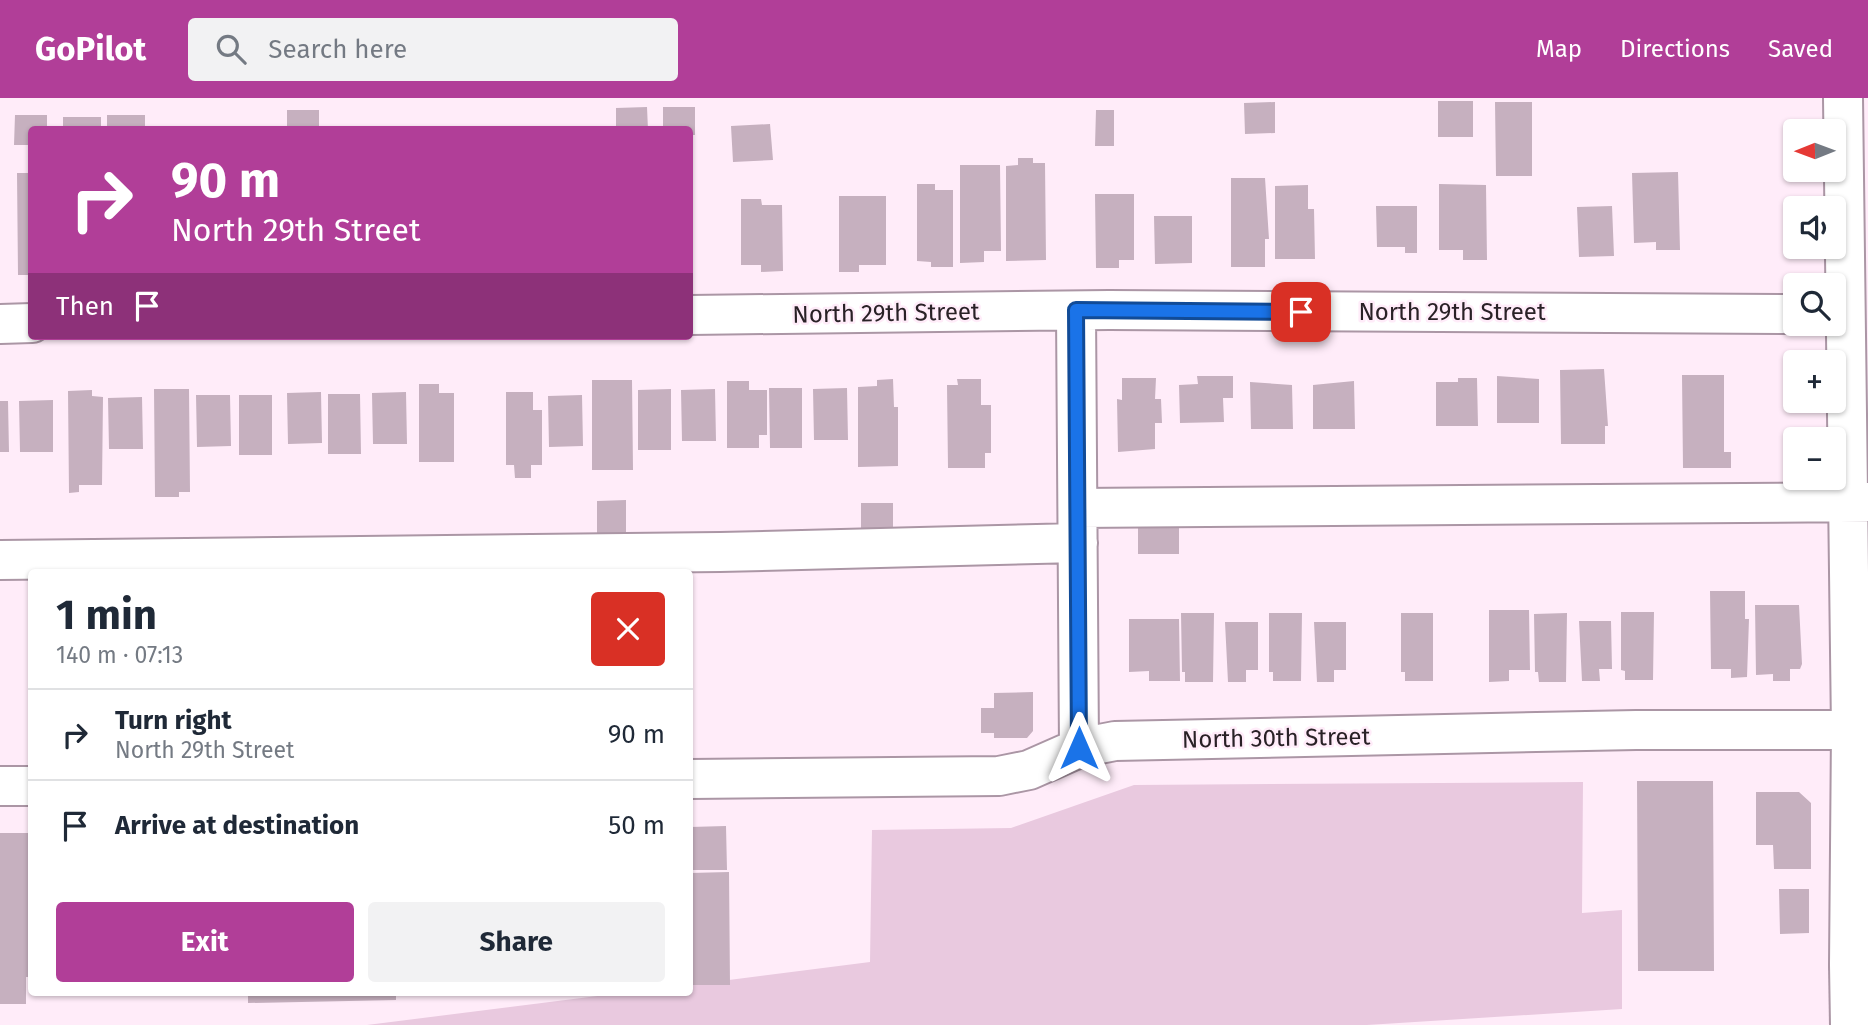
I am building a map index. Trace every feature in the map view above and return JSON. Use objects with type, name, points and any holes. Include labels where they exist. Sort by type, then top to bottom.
[{"type":"street","points":[[1843,98],[1858,502],[1860,730],[1849,965],[1850,1025]]},
{"type":"street","points":[[1076,310],[1079,748]]},
{"type":"street","name":"North 29th Street","points":[[693,315],[1076,310],[1783,314]]},
{"type":"street","points":[[0,324],[28,323]]},
{"type":"street","points":[[0,560],[720,552],[1078,526],[1858,502]]},
{"type":"street","name":"North 30th Street","points":[[693,779],[999,776],[1028,771],[1079,748],[1129,741],[1622,731],[1860,730]]},
{"type":"street","points":[[0,786],[28,786]]},
{"type":"shaded area","points":[[1583,782],[1582,913],[1622,910],[1622,1009],[1367,1025],[367,1025],[597,996],[693,996],[693,985],[870,962],[872,830],[1011,828],[1134,785]]},
{"type":"building","points":[[1438,101],[1473,101],[1473,137],[1438,137]]},
{"type":"building","points":[[1275,102],[1275,133],[1245,134],[1244,103]]},
{"type":"building","points":[[1495,102],[1532,102],[1532,176],[1496,176]]},
{"type":"building","points":[[647,107],[648,126],[616,126],[616,108]]},
{"type":"building","points":[[663,107],[695,107],[695,135],[693,126],[663,126]]},
{"type":"building","points":[[287,110],[319,110],[319,126],[287,126]]},
{"type":"building","points":[[1096,110],[1114,110],[1114,146],[1095,146]]},
{"type":"building","points":[[15,115],[47,115],[47,126],[28,126],[28,145],[14,145]]},
{"type":"building","points":[[107,115],[145,115],[145,126],[107,126]]},
{"type":"building","points":[[63,117],[101,117],[101,126],[63,126]]},
{"type":"building","points":[[770,124],[773,160],[733,162],[731,126]]},
{"type":"building","points":[[1018,158],[1033,158],[1033,163],[1045,163],[1046,260],[1006,261],[1006,166],[1018,165]]},
{"type":"building","points":[[960,165],[1000,165],[1001,251],[984,251],[984,262],[960,263]]},
{"type":"building","points":[[1678,172],[1680,250],[1656,250],[1656,242],[1634,243],[1632,173]]},
{"type":"building","points":[[17,173],[28,173],[28,275],[18,275]]},
{"type":"building","points":[[1231,178],[1265,178],[1269,239],[1265,239],[1265,267],[1231,267]]},
{"type":"building","points":[[917,184],[935,184],[935,190],[953,190],[953,267],[931,267],[931,262],[917,261]]},
{"type":"building","points":[[1439,184],[1486,185],[1487,260],[1463,260],[1463,250],[1439,250]]},
{"type":"building","points":[[1308,185],[1308,209],[1314,209],[1315,259],[1275,259],[1275,186]]},
{"type":"building","points":[[1095,194],[1134,194],[1134,260],[1119,260],[1119,268],[1096,268]]},
{"type":"building","points":[[839,196],[886,196],[886,265],[859,265],[859,272],[839,272]]},
{"type":"building","points":[[741,199],[761,199],[762,205],[782,205],[783,271],[761,272],[761,265],[741,265]]},
{"type":"building","points":[[1376,206],[1417,206],[1417,253],[1405,253],[1405,247],[1377,247]]},
{"type":"building","points":[[1612,206],[1614,256],[1579,257],[1577,207]]},
{"type":"building","points":[[1154,216],[1192,216],[1192,263],[1155,264]]},
{"type":"building","points":[[1604,369],[1608,426],[1605,426],[1605,444],[1561,444],[1560,370]]},
{"type":"building","points":[[1682,375],[1724,375],[1724,452],[1731,452],[1731,468],[1683,468]]},
{"type":"building","points":[[1197,376],[1233,376],[1233,398],[1223,398],[1224,422],[1180,423],[1179,385],[1198,384]]},
{"type":"building","points":[[1497,376],[1539,379],[1539,423],[1497,423]]},
{"type":"building","points":[[1122,378],[1156,378],[1155,399],[1161,399],[1162,423],[1155,423],[1155,449],[1118,452],[1117,399],[1122,400]]},
{"type":"building","points":[[1458,378],[1477,378],[1478,426],[1436,426],[1436,382],[1458,382]]},
{"type":"building","points":[[893,379],[894,407],[898,407],[898,466],[858,467],[858,387],[877,386],[877,380]]},
{"type":"building","points":[[957,379],[981,379],[981,405],[991,405],[991,453],[985,453],[985,468],[948,468],[947,385],[958,385]]},
{"type":"building","points":[[592,380],[632,380],[633,470],[592,470]]},
{"type":"building","points":[[727,381],[749,381],[749,390],[767,390],[767,435],[759,435],[759,448],[727,448]]},
{"type":"building","points":[[1354,381],[1355,429],[1313,429],[1313,385]]},
{"type":"building","points":[[1250,382],[1292,385],[1293,429],[1251,429]]},
{"type":"building","points":[[419,384],[439,384],[439,393],[454,393],[454,462],[419,462]]},
{"type":"building","points":[[769,388],[802,388],[802,448],[770,448]]},
{"type":"building","points":[[847,388],[848,440],[814,440],[813,389]]},
{"type":"building","points":[[154,389],[189,389],[190,492],[179,492],[179,497],[155,497]]},
{"type":"building","points":[[671,389],[671,450],[638,450],[638,390]]},
{"type":"building","points":[[715,389],[716,441],[682,441],[681,390]]},
{"type":"building","points":[[92,390],[92,396],[103,397],[102,485],[79,485],[79,492],[69,493],[68,391]]},
{"type":"building","points":[[321,392],[322,443],[288,444],[287,393]]},
{"type":"building","points":[[406,392],[407,444],[373,444],[372,393]]},
{"type":"building","points":[[506,392],[533,392],[533,410],[542,410],[542,465],[531,465],[531,478],[515,478],[514,465],[506,465]]},
{"type":"building","points":[[328,394],[360,394],[361,454],[328,454]]},
{"type":"building","points":[[196,395],[230,395],[231,446],[197,447]]},
{"type":"building","points":[[239,395],[272,395],[272,455],[239,455]]},
{"type":"building","points":[[582,395],[583,446],[549,447],[548,396]]},
{"type":"building","points":[[142,397],[143,449],[109,449],[108,398]]},
{"type":"building","points":[[53,400],[53,452],[20,452],[19,401]]},
{"type":"building","points":[[0,401],[8,401],[9,452],[0,452]]},
{"type":"building","points":[[626,500],[626,534],[597,534],[597,501]]},
{"type":"building","points":[[861,503],[893,503],[893,535],[861,535]]},
{"type":"building","points":[[1138,518],[1179,518],[1179,554],[1138,554]]},
{"type":"building","points":[[1710,591],[1745,591],[1745,619],[1749,619],[1747,677],[1731,678],[1731,669],[1711,669]]},
{"type":"building","points":[[1755,605],[1799,605],[1802,664],[1800,669],[1790,669],[1790,681],[1773,681],[1773,674],[1756,675]]},
{"type":"building","points":[[1489,610],[1529,610],[1530,670],[1509,670],[1509,681],[1489,682]]},
{"type":"building","points":[[1621,612],[1654,612],[1653,680],[1625,680],[1625,671],[1621,670]]},
{"type":"building","points":[[1181,613],[1214,613],[1213,682],[1185,682],[1185,672],[1182,672]]},
{"type":"building","points":[[1269,613],[1302,613],[1301,681],[1273,681],[1273,672],[1269,672]]},
{"type":"building","points":[[1401,613],[1433,613],[1433,681],[1405,681],[1405,672],[1401,672]]},
{"type":"building","points":[[1567,613],[1566,682],[1539,682],[1538,672],[1535,672],[1534,614]]},
{"type":"building","points":[[1129,619],[1179,619],[1180,681],[1149,681],[1149,671],[1129,672]]},
{"type":"building","points":[[1579,621],[1611,621],[1612,669],[1599,669],[1600,681],[1582,681]]},
{"type":"building","points":[[1225,622],[1258,622],[1258,670],[1246,670],[1246,682],[1228,682]]},
{"type":"building","points":[[1314,622],[1346,622],[1346,670],[1334,670],[1334,682],[1317,682]]},
{"type":"building","points":[[1033,692],[1033,731],[1027,738],[994,738],[994,733],[981,733],[981,708],[994,708],[994,693]]},
{"type":"building","points":[[1637,781],[1713,781],[1714,971],[1638,971]]},
{"type":"building","points":[[1756,792],[1799,792],[1811,803],[1811,869],[1774,869],[1773,845],[1756,845]]},
{"type":"building","points":[[726,826],[727,870],[693,870],[693,827]]},
{"type":"building","points":[[0,833],[28,833],[26,1004],[0,1004]]},
{"type":"building","points":[[729,872],[730,985],[693,985],[693,873]]},
{"type":"building","points":[[1779,889],[1809,889],[1809,933],[1780,934]]},
{"type":"building","points":[[248,996],[396,996],[396,1000],[248,1003]]},
{"type":"railway","points":[[1844,1025],[1868,1023]]},
{"type":"route","points":[[1079,748],[1076,310],[1301,312]]}]
